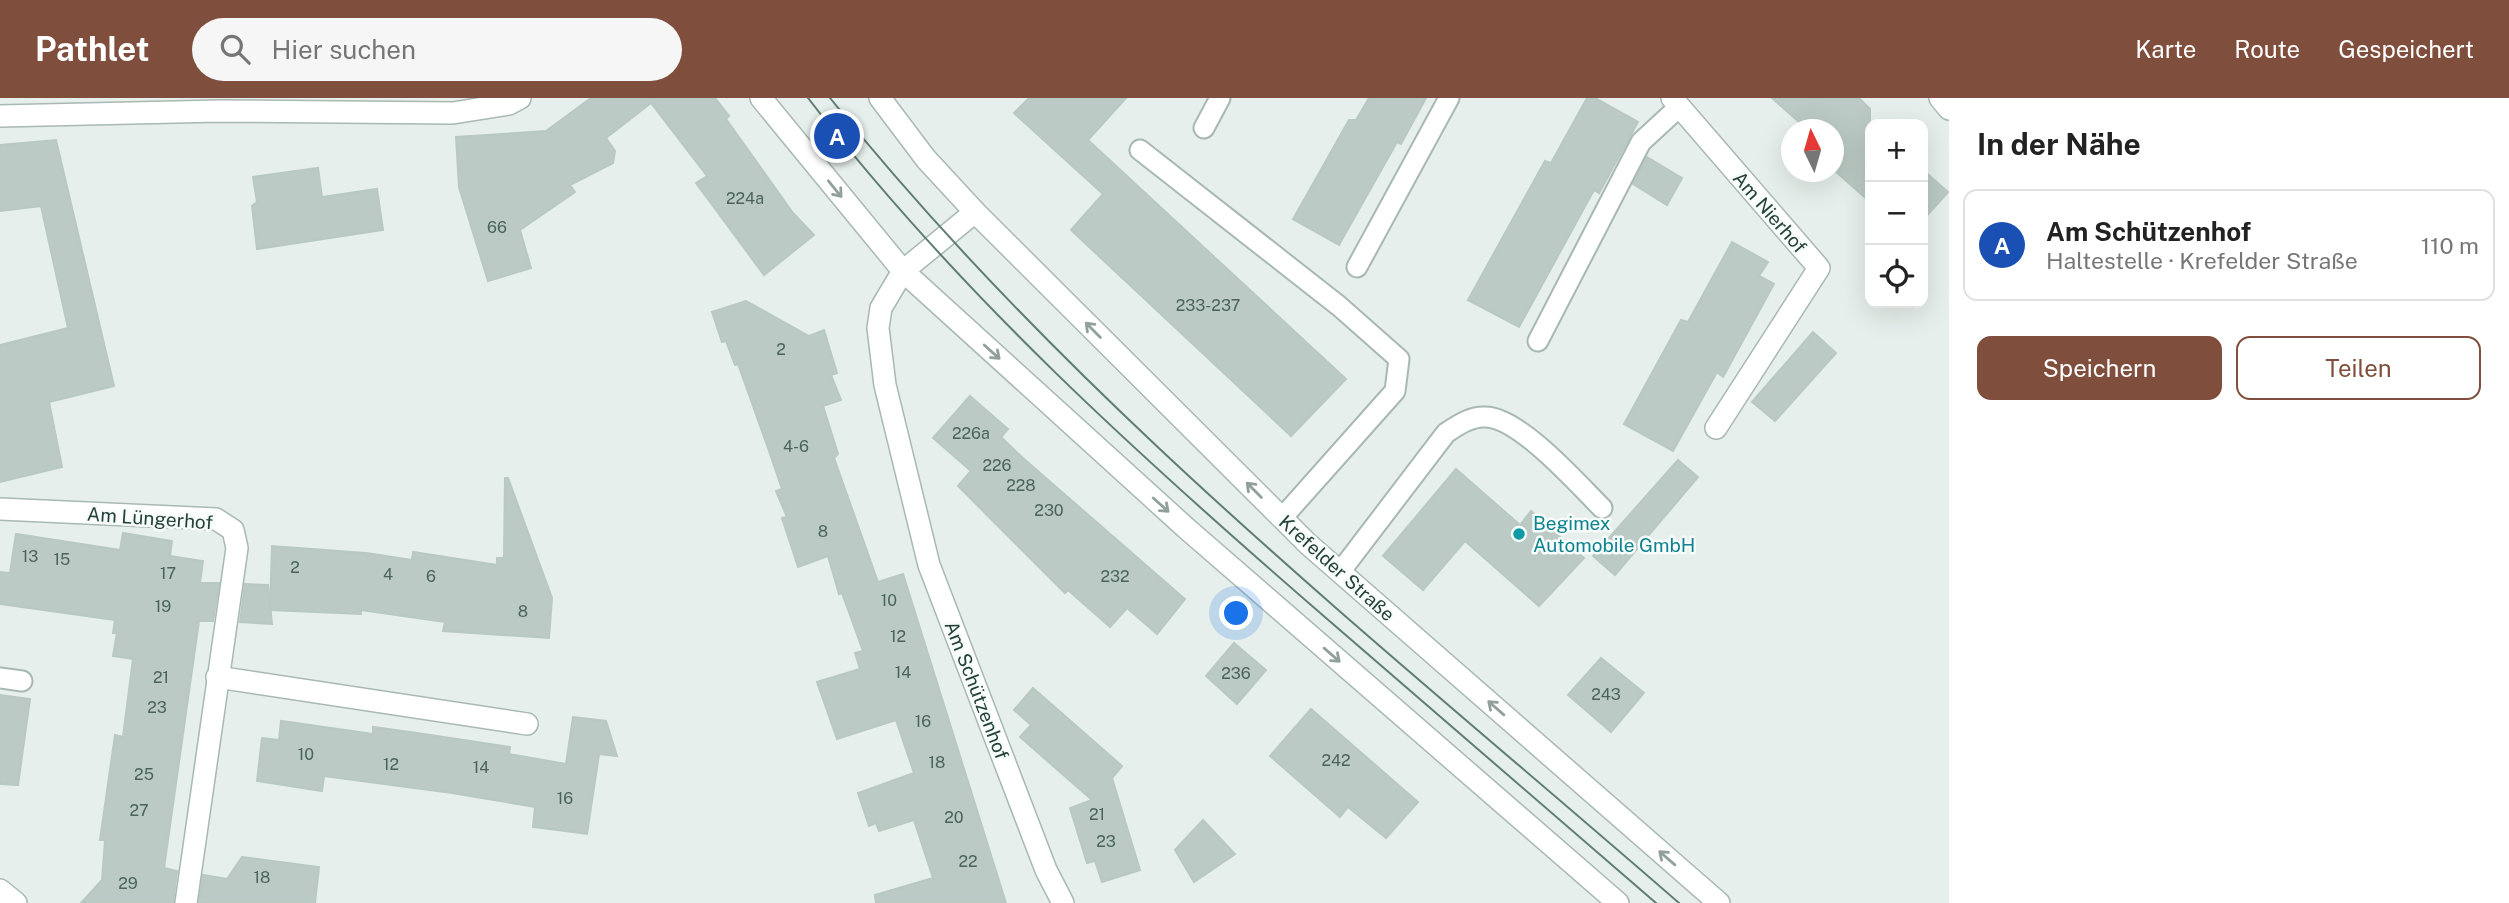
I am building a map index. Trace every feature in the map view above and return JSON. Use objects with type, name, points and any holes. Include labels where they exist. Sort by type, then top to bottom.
[{"type":"street","points":[[8,110],[453,113],[509,104],[520,98]]},
{"type":"street","points":[[761,98],[903,271],[1186,528],[1618,903]]},
{"type":"street","name":"Krefelder Straße","points":[[880,98],[926,159],[975,212],[1282,518],[1340,572],[1719,903]]},
{"type":"street","points":[[1940,98],[1949,108]]},
{"type":"street","name":"Am Nierhof","points":[[1675,103],[1819,268],[1716,428]]},
{"type":"street","points":[[903,271],[975,212]]},
{"type":"street","name":"Am Schützenhof","points":[[903,271],[881,308],[878,328],[885,385],[929,565],[1046,870],[1063,903]]},
{"type":"street","name":"Am Lüngerhof","points":[[0,509],[216,519],[233,530],[236,548],[186,903]]},
{"type":"street","points":[[217,677],[527,724]]},
{"type":"street","points":[[0,890],[16,903]]},
{"type":"lane","points":[[1204,128],[1220,98]]},
{"type":"lane","points":[[1357,267],[1449,98]]},
{"type":"lane","name":"Am Nierhof","points":[[1538,341],[1641,142],[1675,103]]},
{"type":"lane","points":[[1140,150],[1339,306],[1399,359],[1395,391],[1282,518]]},
{"type":"lane","points":[[1340,572],[1446,433],[1464,421],[1488,417],[1525,434],[1602,508]]},
{"type":"lane","points":[[0,678],[22,681]]},
{"type":"building","points":[[591,98],[715,98],[729,116],[726,119],[793,213],[814,235],[764,275],[696,183],[707,176],[651,103],[606,138],[615,151],[613,163],[570,185],[575,192],[520,230],[531,268],[488,281],[459,187],[456,137],[546,131]]},
{"type":"building","points":[[1029,98],[1126,98],[1088,140],[1346,379],[1291,436],[1071,230],[1103,194],[1014,113]]},
{"type":"building","points":[[1369,98],[1426,98],[1401,144],[1397,142],[1339,245],[1293,219],[1349,120],[1356,120]]},
{"type":"building","points":[[1587,98],[1595,98],[1638,122],[1599,193],[1594,190],[1519,327],[1468,300],[1545,161],[1551,163]]},
{"type":"building","points":[[1772,98],[1859,98],[1870,109],[1870,119],[1865,119],[1865,198],[1844,179],[1844,119],[1796,119]]},
{"type":"building","points":[[56,140],[114,386],[49,402],[62,467],[0,482],[0,345],[68,328],[41,206],[0,211],[0,145]]},
{"type":"building","points":[[1647,157],[1682,178],[1667,205],[1633,184]]},
{"type":"building","points":[[318,168],[322,197],[377,189],[383,230],[257,249],[252,206],[257,202],[253,177]]},
{"type":"building","points":[[1928,174],[1948,192],[1928,214]]},
{"type":"building","points":[[1732,242],[1768,262],[1759,276],[1774,284],[1723,377],[1717,372],[1673,451],[1624,424],[1681,320],[1688,322]]},
{"type":"building","points":[[746,301],[809,336],[824,330],[837,373],[831,375],[841,400],[823,406],[838,454],[834,458],[878,582],[903,574],[1006,903],[876,903],[875,895],[933,878],[914,820],[879,831],[876,823],[869,826],[858,793],[914,773],[896,720],[837,739],[817,682],[860,669],[855,653],[863,651],[842,593],[839,594],[828,556],[798,567],[782,518],[787,517],[776,491],[782,489],[738,364],[735,365],[726,341],[722,342],[712,312]]},
{"type":"building","points":[[1813,332],[1836,353],[1775,421],[1752,402]]},
{"type":"building","points":[[970,396],[1008,429],[1001,437],[1024,459],[1185,599],[1157,634],[1127,608],[1110,627],[1068,590],[1065,593],[958,486],[971,471],[933,438]]},
{"type":"building","points":[[1678,460],[1698,477],[1615,575],[1593,556]]},
{"type":"building","points":[[1456,469],[1520,525],[1531,511],[1584,558],[1539,606],[1465,541],[1423,590],[1383,556]]},
{"type":"building","points":[[505,478],[508,478],[552,598],[549,638],[443,631],[445,622],[361,610],[361,614],[270,610],[272,546],[366,553],[412,560],[413,552],[497,565],[497,558],[504,558]]},
{"type":"building","points":[[123,533],[172,541],[170,556],[203,561],[200,583],[219,583],[213,621],[199,621],[164,868],[177,871],[173,903],[81,903],[102,880],[105,840],[100,840],[115,735],[123,737],[133,659],[113,656],[117,633],[113,633],[115,620],[0,604],[0,572],[10,573],[16,534],[120,550]]},
{"type":"building","points":[[245,584],[268,585],[272,624],[240,622]]},
{"type":"building","points":[[1234,643],[1266,670],[1237,704],[1206,676]]},
{"type":"building","points":[[1601,658],[1644,693],[1611,732],[1568,695]]},
{"type":"building","points":[[1033,688],[1122,766],[1112,778],[1140,870],[1102,882],[1095,861],[1087,863],[1070,808],[1092,800],[1020,737],[1031,725],[1014,710]]},
{"type":"building","points":[[0,695],[30,699],[18,785],[0,784]]},
{"type":"building","points":[[1311,709],[1418,802],[1386,838],[1348,807],[1340,817],[1270,756]]},
{"type":"building","points":[[573,717],[606,721],[617,756],[599,754],[587,834],[533,827],[535,807],[452,793],[324,776],[322,791],[257,781],[262,738],[279,740],[281,721],[373,734],[373,727],[510,747],[509,754],[566,764]]},
{"type":"building","points":[[1203,820],[1235,854],[1194,882],[1175,850]]},
{"type":"building","points":[[242,857],[319,867],[315,903],[199,903],[203,875],[227,879]]},
{"type":"tram line","points":[[808,98],[926,239],[989,306],[1120,435],[1257,558],[1656,903]]},
{"type":"tram line","points":[[830,98],[925,210],[1024,317],[1129,420],[1346,617],[1679,903]]},
{"type":"place","name":"Am Schützenhof","points":[[837,136]]},
{"type":"place","name":"Begimex Automobile GmbH","points":[[1519,534]]}]
